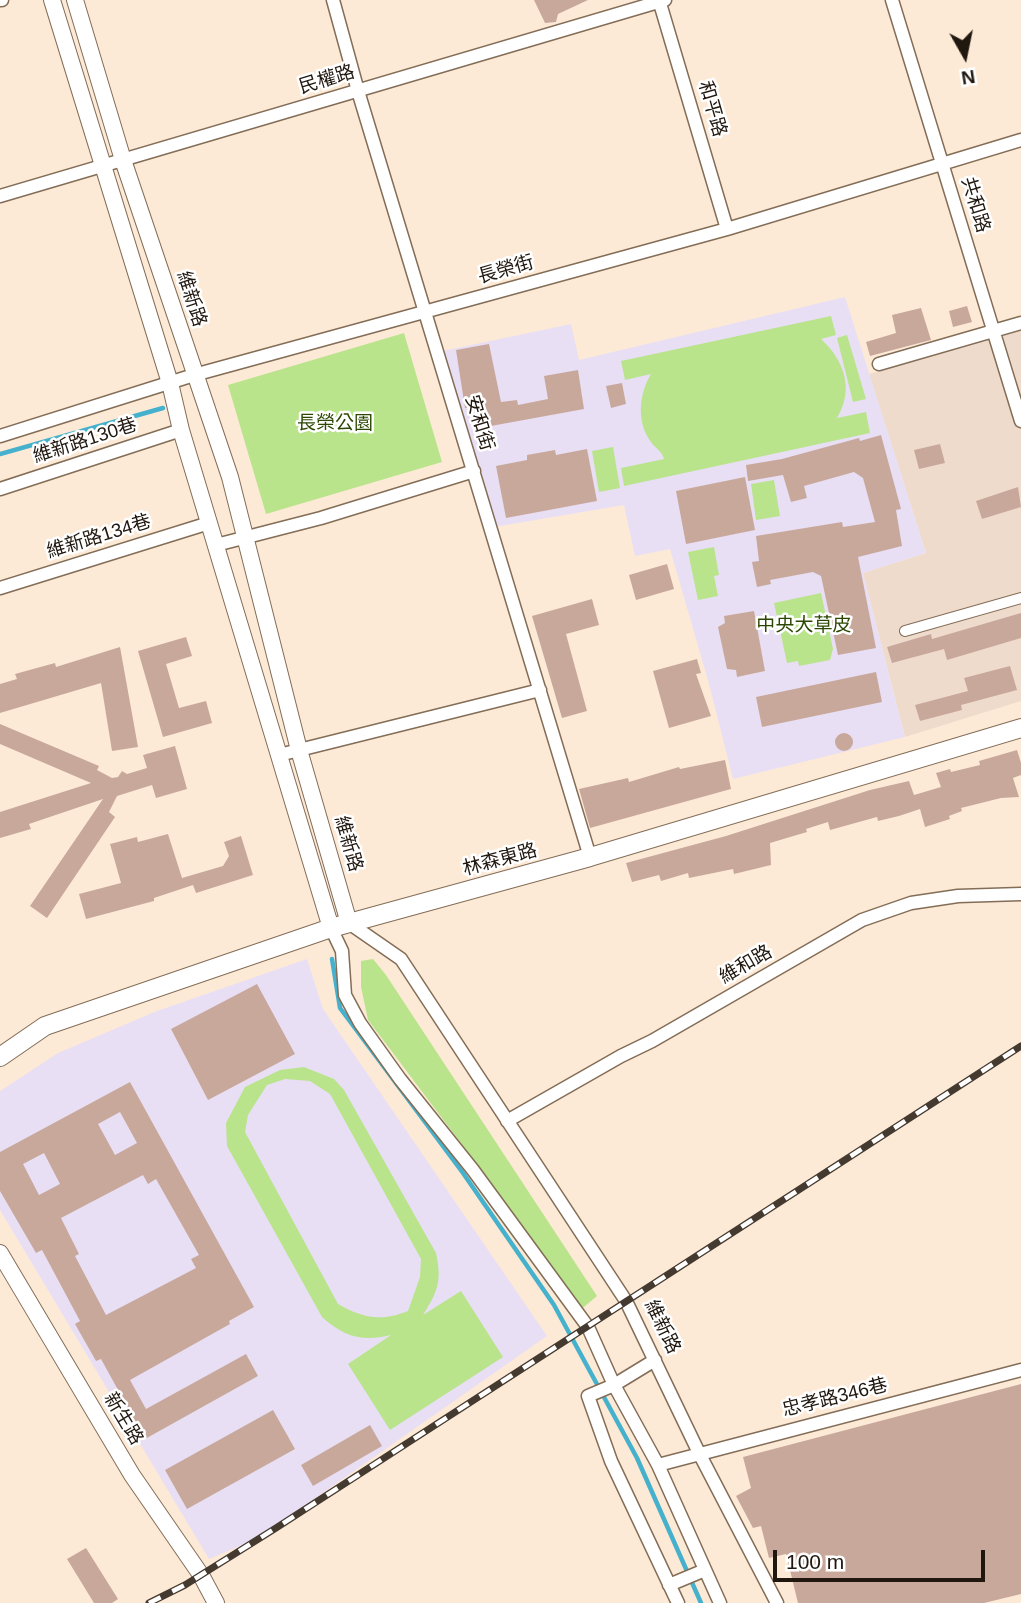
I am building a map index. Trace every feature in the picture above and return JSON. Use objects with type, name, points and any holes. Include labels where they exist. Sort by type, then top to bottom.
[{"type":"main road","name":"林森東路","points":[[0,1057],[45,1026],[331,928],[590,857],[1021,728]]},
{"type":"street","points":[[52,0],[170,383],[181,430],[331,928],[342,951],[345,995],[360,1023],[400,1079],[473,1170],[588,1327],[614,1385],[658,1465],[720,1603]]},
{"type":"street","name":"維新路","points":[[75,0],[123,160],[230,477],[299,750],[349,923],[401,959],[626,1301],[699,1453],[777,1603]]},
{"type":"street","name":"安和街","points":[[333,0],[358,91],[590,857]]},
{"type":"street","name":"共和路","points":[[891,0],[1021,421]]},
{"type":"street","name":"民權路","points":[[0,196],[662,1]]},
{"type":"street","name":"和平路","points":[[662,1],[727,229]]},
{"type":"street","name":"長榮街","points":[[0,436],[194,375],[727,229],[1021,140]]},
{"type":"street","points":[[879,365],[1021,323]]},
{"type":"street","name":"維新路130巷","points":[[0,489],[181,430]]},
{"type":"street","points":[[216,545],[321,518],[474,471]]},
{"type":"street","name":"維新路134巷","points":[[0,588],[209,523]]},
{"type":"street","points":[[905,631],[1021,598]]},
{"type":"street","points":[[279,755],[540,691]]},
{"type":"street","name":"維和路","points":[[507,1121],[862,920],[911,902],[958,896],[1021,894]]},
{"type":"street","name":"新生路","points":[[0,1253],[132,1475],[201,1575],[216,1603]]},
{"type":"street","points":[[655,1360],[614,1385],[588,1396],[611,1461],[678,1603]]},
{"type":"street","name":"忠孝路346巷","points":[[658,1465],[1021,1370]]},
{"type":"street","points":[[669,1584],[705,1570]]},
{"type":"shaded area","points":[[845,297],[926,553],[863,573],[905,737],[733,779],[670,549],[635,556],[624,505],[494,527],[443,351],[571,324],[579,360]]},
{"type":"shaded area","points":[[1021,329],[1021,701],[905,737],[863,573],[926,553],[869,374]]},
{"type":"shaded area","points":[[307,959],[323,1009],[547,1336],[257,1539],[209,1559],[0,1210],[0,1091],[58,1053],[157,1011]]},
{"type":"green space","points":[[831,316],[836,335],[821,339],[836,357],[844,376],[845,397],[837,418],[866,412],[870,433],[624,486],[621,468],[664,459],[646,434],[641,417],[644,390],[651,374],[625,380],[621,361]]},
{"type":"green space","name":"長榮公園","points":[[404,333],[442,462],[266,514],[228,385]]},
{"type":"green space","points":[[847,335],[866,399],[853,402],[837,338]]},
{"type":"green space","points":[[613,447],[620,488],[599,492],[592,451]]},
{"type":"green space","points":[[774,480],[780,516],[756,520],[751,484]]},
{"type":"green space","points":[[714,547],[719,575],[714,576],[718,596],[698,600],[688,552]]},
{"type":"green space","name":"中央大草皮","points":[[821,593],[833,649],[830,660],[799,666],[798,661],[787,663],[774,603]]},
{"type":"green space","points":[[373,959],[597,1296],[578,1312],[497,1191],[368,1020],[361,987],[361,961]]},
{"type":"green space","points":[[304,1067],[334,1079],[344,1090],[436,1253],[439,1271],[437,1286],[423,1315],[461,1291],[503,1357],[390,1430],[348,1364],[391,1335],[372,1338],[354,1336],[338,1329],[322,1317],[227,1146],[226,1123],[245,1087],[280,1070]],"holes":[[[285,1079],[310,1081],[330,1094],[421,1259],[420,1277],[408,1311],[389,1317],[372,1317],[338,1304],[245,1132],[248,1115],[267,1085]]]},
{"type":"building","points":[[534,0],[588,0],[558,14],[556,22],[545,23]]},
{"type":"building","points":[[967,306],[972,322],[953,327],[949,311]]},
{"type":"building","points":[[921,308],[931,340],[870,356],[866,342],[896,333],[892,315]]},
{"type":"building","points":[[489,344],[501,402],[517,400],[518,405],[548,399],[544,376],[578,370],[584,409],[480,428],[476,406],[465,408],[456,350]]},
{"type":"building","points":[[622,383],[626,404],[611,408],[606,386]]},
{"type":"building","points":[[881,435],[901,509],[896,510],[902,546],[858,557],[876,648],[838,655],[821,576],[813,572],[770,580],[771,584],[757,587],[752,562],[759,561],[756,536],[842,522],[843,527],[875,522],[863,478],[854,472],[804,486],[807,498],[791,502],[783,475],[748,481],[746,465]]},
{"type":"building","points":[[940,444],[945,463],[919,469],[914,450]]},
{"type":"building","points":[[587,449],[597,501],[506,518],[496,466],[527,460],[527,455],[555,450],[556,455]]},
{"type":"building","points":[[745,477],[755,530],[686,544],[676,491]]},
{"type":"building","points":[[1018,487],[1021,507],[982,519],[976,501]]},
{"type":"building","points":[[667,564],[674,589],[636,600],[629,575]]},
{"type":"building","points":[[592,599],[599,625],[566,634],[587,711],[562,718],[532,616]]},
{"type":"building","points":[[754,611],[765,671],[737,677],[736,670],[727,669],[718,627],[725,623],[724,616]]},
{"type":"building","points":[[1021,613],[1021,638],[947,660],[944,649],[892,663],[887,647],[931,634],[932,639]]},
{"type":"building","points":[[186,637],[192,656],[166,664],[179,708],[206,701],[212,723],[163,737],[138,651]]},
{"type":"building","points":[[120,647],[138,747],[112,751],[101,683],[0,713],[0,684],[17,679],[15,674],[55,663],[56,667]]},
{"type":"building","points":[[697,659],[701,673],[696,674],[711,716],[669,728],[653,671]]},
{"type":"building","points":[[1010,666],[1017,690],[961,705],[962,710],[920,721],[915,705],[968,691],[964,678]]},
{"type":"building","points":[[876,672],[882,702],[762,727],[756,697]]},
{"type":"building","points":[[0,724],[99,766],[97,770],[112,778],[118,777],[122,771],[127,774],[147,768],[143,755],[175,746],[187,789],[156,798],[152,785],[117,796],[109,812],[115,817],[47,918],[30,906],[103,799],[29,824],[31,829],[0,838],[0,812],[91,783],[0,744]]},
{"type":"building","points":[[844,733],[850,736],[853,742],[850,748],[844,751],[838,748],[835,742],[838,736]]},
{"type":"building","points":[[1017,750],[1021,775],[1013,778],[1019,797],[1001,798],[961,808],[962,811],[949,816],[950,819],[925,827],[920,809],[878,821],[877,817],[830,830],[828,822],[806,829],[807,832],[770,843],[771,865],[734,874],[733,869],[689,878],[688,873],[661,881],[659,875],[632,882],[626,863],[726,836],[870,790],[909,781],[914,795],[941,787],[936,773],[980,765],[979,761]]},
{"type":"building","points":[[725,760],[731,789],[590,828],[579,789],[628,778],[629,782],[679,767],[680,769]]},
{"type":"building","points":[[168,834],[182,878],[223,866],[229,856],[224,842],[241,836],[253,875],[196,893],[193,885],[154,898],[154,901],[86,919],[79,894],[121,883],[110,844],[137,837],[138,842]]},
{"type":"building","points":[[257,984],[295,1054],[208,1100],[171,1029]]},
{"type":"building","points":[[130,1082],[254,1307],[229,1321],[230,1324],[130,1380],[146,1409],[246,1354],[258,1376],[145,1439],[101,1359],[96,1361],[75,1324],[80,1321],[42,1250],[36,1253],[0,1191],[0,1152]],"holes":[[[120,1112],[137,1143],[115,1155],[98,1124]],[[44,1153],[60,1184],[39,1195],[23,1164]],[[143,1175],[148,1184],[156,1179],[199,1255],[191,1259],[196,1268],[106,1315],[75,1256],[79,1254],[61,1218]]]},
{"type":"building","points":[[1021,1384],[1021,1594],[984,1603],[798,1603],[786,1554],[769,1558],[761,1526],[753,1528],[736,1496],[751,1488],[743,1457]]},
{"type":"building","points":[[273,1410],[295,1449],[187,1509],[165,1470]]},
{"type":"building","points":[[370,1425],[382,1446],[313,1486],[301,1465]]},
{"type":"building","points":[[86,1548],[118,1599],[112,1603],[94,1603],[67,1559]]},
{"type":"waterway","points":[[0,454],[163,408]]},
{"type":"waterway","points":[[332,959],[340,1008],[463,1173],[554,1305],[637,1458],[701,1603]]},
{"type":"railway","points":[[149,1603],[185,1585],[276,1528],[1021,1046]]}]
